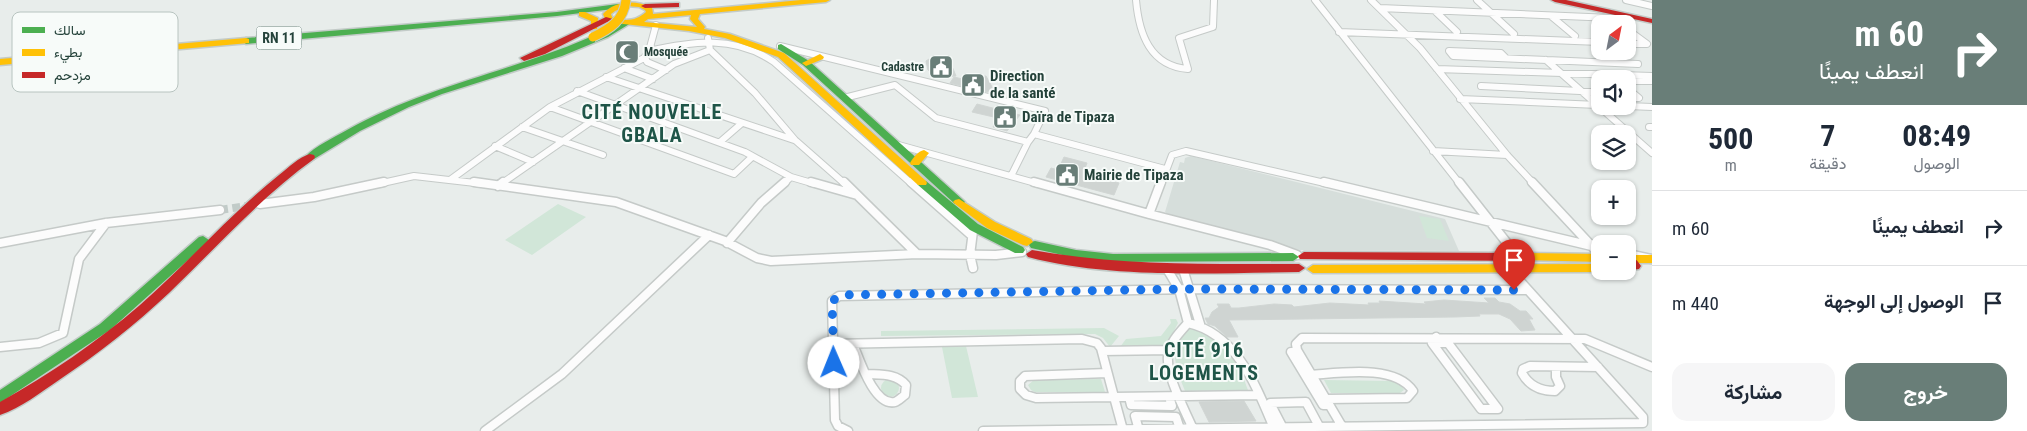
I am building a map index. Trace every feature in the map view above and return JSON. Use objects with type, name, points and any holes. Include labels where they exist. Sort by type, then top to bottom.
[{"type":"main road","name":"RN 11","points":[[613,8],[629,23],[647,12],[762,0]]},
{"type":"main road","name":"RN 11","points":[[178,47],[613,8],[647,12],[697,11],[826,0]]},
{"type":"main road","points":[[1555,0],[1652,21]]},
{"type":"main road","points":[[1579,0],[1652,16]]},
{"type":"main road","points":[[0,410],[90,352],[162,292],[253,204],[303,161],[327,145],[384,114],[593,32],[607,31],[622,20],[626,7],[582,14]]},
{"type":"main road","points":[[0,397],[104,327],[135,302],[260,186],[315,145],[393,104],[540,57],[593,32],[613,8]]},
{"type":"main road","points":[[697,11],[694,19],[706,34],[746,35],[778,46],[806,63],[915,164],[977,216],[1027,248],[1113,258],[1298,256],[1591,257]]},
{"type":"main road","points":[[647,12],[706,34],[752,43],[788,60],[972,231],[1027,248],[1094,265],[1166,269],[1591,268]]},
{"type":"main road","name":"RN 11","points":[[558,14],[582,14]]},
{"type":"main road","points":[[582,14],[595,20],[593,32]]},
{"type":"main road","points":[[490,73],[553,58],[601,38],[629,23]]},
{"type":"main road","points":[[806,63],[820,57]]},
{"type":"main road","points":[[915,164],[924,152]]},
{"type":"main road","points":[[1298,256],[1292,262],[1299,268]]},
{"type":"main road","points":[[1298,256],[1315,263],[1314,269]]},
{"type":"main road","points":[[1636,262],[1652,259]]},
{"type":"main road","points":[[1636,264],[1652,266]]},
{"type":"street","points":[[1136,0],[1136,10],[1147,47],[1157,58],[1181,70],[1188,69],[1179,38],[1192,33],[1206,32],[1213,27],[1214,0]]},
{"type":"street","points":[[1315,0],[1433,151],[1494,224],[1518,257]]},
{"type":"street","points":[[1371,0],[1408,35],[1507,155],[1590,246]]},
{"type":"street","points":[[1477,0],[1514,34]]},
{"type":"street","points":[[1626,0],[1652,6]]},
{"type":"street","points":[[1380,8],[1591,17]]},
{"type":"street","points":[[1435,11],[1458,32]]},
{"type":"street","points":[[450,180],[550,107],[577,91],[645,57],[649,51],[647,12]]},
{"type":"street","points":[[1551,16],[1575,36]]},
{"type":"street","points":[[1339,32],[1591,42]]},
{"type":"street","points":[[649,51],[706,34],[710,50],[755,93],[795,140],[858,195],[917,254]]},
{"type":"street","points":[[1636,36],[1650,46]]},
{"type":"street","points":[[1636,45],[1650,46]]},
{"type":"street","points":[[778,46],[1045,111],[1011,176]]},
{"type":"street","points":[[498,186],[674,64],[710,50]]},
{"type":"street","points":[[1506,58],[1502,54],[1449,51],[1453,56],[1506,58],[1564,61],[1638,64],[1632,59],[1558,55],[1564,61]]},
{"type":"street","points":[[645,57],[646,62],[666,70]]},
{"type":"street","points":[[1546,60],[1591,100]]},
{"type":"street","points":[[624,68],[653,79]]},
{"type":"street","points":[[1436,69],[1450,69],[1454,73],[1538,76],[1534,73],[1652,76]]},
{"type":"street","points":[[1588,74],[1591,77]]},
{"type":"street","points":[[606,77],[795,140]]},
{"type":"street","points":[[844,98],[895,85],[902,77]]},
{"type":"street","points":[[1636,80],[1652,81]]},
{"type":"street","points":[[895,85],[936,118],[1028,142]]},
{"type":"street","points":[[1541,89],[1546,94],[1486,91],[1481,86],[1541,89],[1591,92]]},
{"type":"street","points":[[577,91],[745,152],[791,177],[858,195]]},
{"type":"street","points":[[1460,99],[1591,105]]},
{"type":"street","points":[[1636,106],[1652,107]]},
{"type":"street","points":[[550,107],[734,174],[752,157]]},
{"type":"street","points":[[1609,115],[1652,152]]},
{"type":"street","points":[[720,142],[742,123]]},
{"type":"street","points":[[522,127],[603,156]]},
{"type":"street","points":[[1034,134],[1165,169]]},
{"type":"street","points":[[893,143],[1148,214],[1270,245],[1298,256]]},
{"type":"street","points":[[495,146],[533,162]]},
{"type":"street","points":[[1148,214],[1165,169],[1173,154],[1186,151],[1590,246]]},
{"type":"street","points":[[1433,151],[1507,155]]},
{"type":"street","points":[[260,204],[314,197],[407,177],[450,180],[616,202],[709,235],[757,258],[771,261],[917,254],[970,255],[1027,248]]},
{"type":"street","points":[[727,243],[761,203],[791,177]]},
{"type":"street","points":[[0,243],[106,224],[220,210]]},
{"type":"street","points":[[0,348],[39,343],[64,333],[79,259],[106,224]]},
{"type":"street","points":[[972,231],[970,255],[973,268]]},
{"type":"street","points":[[485,431],[562,374],[709,235]]},
{"type":"street","points":[[1636,256],[1652,259]]},
{"type":"street","points":[[1183,268],[1200,324],[1234,352],[1279,428]]},
{"type":"street","points":[[1166,269],[1179,289],[1188,323]]},
{"type":"street","points":[[983,431],[1643,423],[1643,417],[1509,269]]},
{"type":"street","points":[[848,431],[838,426],[835,420],[832,301],[839,296],[1179,289],[1527,290]]},
{"type":"street","points":[[1193,429],[1168,363],[1170,350],[1180,331],[1188,323],[1200,324]]},
{"type":"street","points":[[1343,428],[1298,352],[1296,344],[1302,338],[1438,340],[1571,338],[1594,341],[1652,367]]},
{"type":"street","points":[[833,344],[1082,339],[1097,343],[1102,351],[1123,430]]},
{"type":"street","points":[[1438,340],[1448,343],[1498,409],[1481,409],[1432,343],[1438,340]]},
{"type":"street","points":[[853,344],[866,374]]},
{"type":"street","points":[[1102,351],[1170,350]]},
{"type":"street","points":[[1298,352],[1291,352],[1323,405],[1328,402],[1407,398],[1413,391],[1407,381],[1389,374],[1311,375]]},
{"type":"street","points":[[1556,367],[1598,367]]},
{"type":"street","points":[[1107,373],[1032,374],[1021,379],[1019,386],[1024,393],[1036,398],[1129,397],[1132,405],[1172,406],[1169,397],[1259,395]]},
{"type":"street","points":[[1279,428],[1270,403],[1306,402],[1320,428]]},
{"type":"street","points":[[1139,430],[1135,416],[1176,417],[1180,429]]},
{"type":"shaded area","points":[[1191,156],[1445,219],[1459,251],[1300,250],[1172,217],[1165,212],[1180,162],[1184,163],[1185,158]]},
{"type":"green space","points":[[558,204],[586,217],[532,255],[505,240]]},
{"type":"green space","points":[[1419,216],[1440,219],[1449,241],[1427,238]]},
{"type":"green space","points":[[1170,319],[1176,319],[1178,323],[1167,345],[1120,347],[1126,339],[1161,336],[1171,323]]},
{"type":"green space","points":[[1187,327],[1208,335],[1227,349],[1237,363],[1248,390],[1185,391],[1176,366],[1175,350],[1181,335]]},
{"type":"green space","points":[[1104,328],[1119,336],[1110,347],[1103,338],[1095,334],[881,336],[881,331]]},
{"type":"green space","points":[[966,346],[978,397],[952,398],[942,347]]},
{"type":"green space","points":[[886,379],[894,379],[899,384],[897,395],[886,397],[881,392],[881,384]]},
{"type":"green space","points":[[1101,379],[1105,392],[1035,392],[1028,385],[1034,380]]},
{"type":"green space","points":[[1324,380],[1393,381],[1401,385],[1404,390],[1400,393],[1331,393]]},
{"type":"building","name":"Cadastre","points":[[929,59],[949,59],[956,76],[941,77],[938,71],[931,72],[928,70],[926,61]]},
{"type":"building","name":"Direction de la santé","points":[[986,76],[996,94],[950,83],[954,77],[975,82],[973,77]]},
{"type":"building","name":"Daïra de Tipaza","points":[[977,104],[1020,115],[1007,131],[993,127],[998,118],[972,112]]},
{"type":"building","name":"Mairie de Tipaza","points":[[1064,157],[1087,163],[1084,171],[1119,183],[1114,195],[1046,177],[1051,168],[1058,170]]},
{"type":"building","points":[[1484,298],[1495,298],[1499,302],[1510,304],[1520,311],[1526,311],[1533,319],[1529,319],[1535,330],[1521,331],[1510,319],[1499,314],[1479,314],[1480,316],[1455,317],[1229,320],[1238,337],[1227,337],[1215,326],[1208,324],[1205,318],[1209,318],[1212,312],[1219,307],[1217,304],[1229,304],[1231,308],[1239,308],[1274,304],[1292,305],[1294,307],[1330,303],[1369,305],[1368,303],[1380,303],[1379,301],[1426,304],[1424,302],[1444,300],[1489,303]]},
{"type":"building","points":[[1244,401],[1256,421],[1209,422],[1199,402]]},
{"type":"tunnel","points":[[220,210],[253,205]]},
{"type":"traffic: fast","points":[[246,41],[557,14],[618,6]]},
{"type":"traffic: fast","points":[[310,157],[357,129],[405,105],[439,92],[558,54],[605,35],[627,23]]},
{"type":"traffic: fast","points":[[781,47],[806,63],[959,202]]},
{"type":"traffic: fast","points":[[922,183],[974,227],[1019,250]]},
{"type":"traffic: fast","points":[[0,397],[105,327],[203,240]]},
{"type":"traffic: fast","points":[[1035,245],[1076,254],[1113,258],[1293,257]]},
{"type":"traffic: slow","points":[[593,37],[605,31],[620,19],[626,0]]},
{"type":"traffic: slow","points":[[648,17],[826,0]]},
{"type":"traffic: slow","points":[[626,4],[640,5],[649,9],[650,13],[641,20],[631,23],[609,19],[607,14],[612,9],[626,4]]},
{"type":"traffic: slow","points":[[697,11],[694,19],[701,27]]},
{"type":"traffic: slow","points":[[582,14],[595,20],[594,27]]},
{"type":"traffic: slow","points":[[632,23],[689,28],[727,36],[781,55],[922,183]]},
{"type":"traffic: slow","points":[[178,47],[246,41]]},
{"type":"traffic: slow","points":[[806,63],[820,57]]},
{"type":"traffic: slow","points":[[0,62],[12,61]]},
{"type":"traffic: slow","points":[[915,163],[924,153]]},
{"type":"traffic: slow","points":[[959,202],[991,225],[1027,242]]},
{"type":"traffic: slow","points":[[1525,257],[1591,258]]},
{"type":"traffic: slow","points":[[1636,259],[1652,259]]},
{"type":"traffic: slow","points":[[1313,269],[1591,268]]},
{"type":"traffic: jam","points":[[1555,0],[1652,21]]},
{"type":"traffic: jam","points":[[645,6],[676,5]]},
{"type":"traffic: jam","points":[[524,58],[542,52],[609,19]]},
{"type":"traffic: jam","points":[[0,409],[65,369],[126,324],[164,290],[252,203],[310,157]]},
{"type":"traffic: jam","points":[[1032,254],[1065,260],[1132,267],[1198,269],[1299,268]]},
{"type":"traffic: jam","points":[[1304,256],[1525,257]]},
{"type":"place","name":"Mosquée","points":[[627,52]]},
{"type":"place","name":"Cadastre","points":[[941,67]]},
{"type":"place","name":"Direction de la santé","points":[[973,85]]},
{"type":"place","name":"Daïra de Tipaza","points":[[1005,117]]},
{"type":"place","name":"Mairie de Tipaza","points":[[1067,175]]},
{"type":"district","name":"CITÉ NOUVELLE GBALA","points":[[652,124]]},
{"type":"district","name":"CITÉ 916 LOGEMENTS","points":[[1204,362]]},
{"type":"route","points":[[834,363],[832,301],[842,295],[1188,289],[1514,290]]}]
